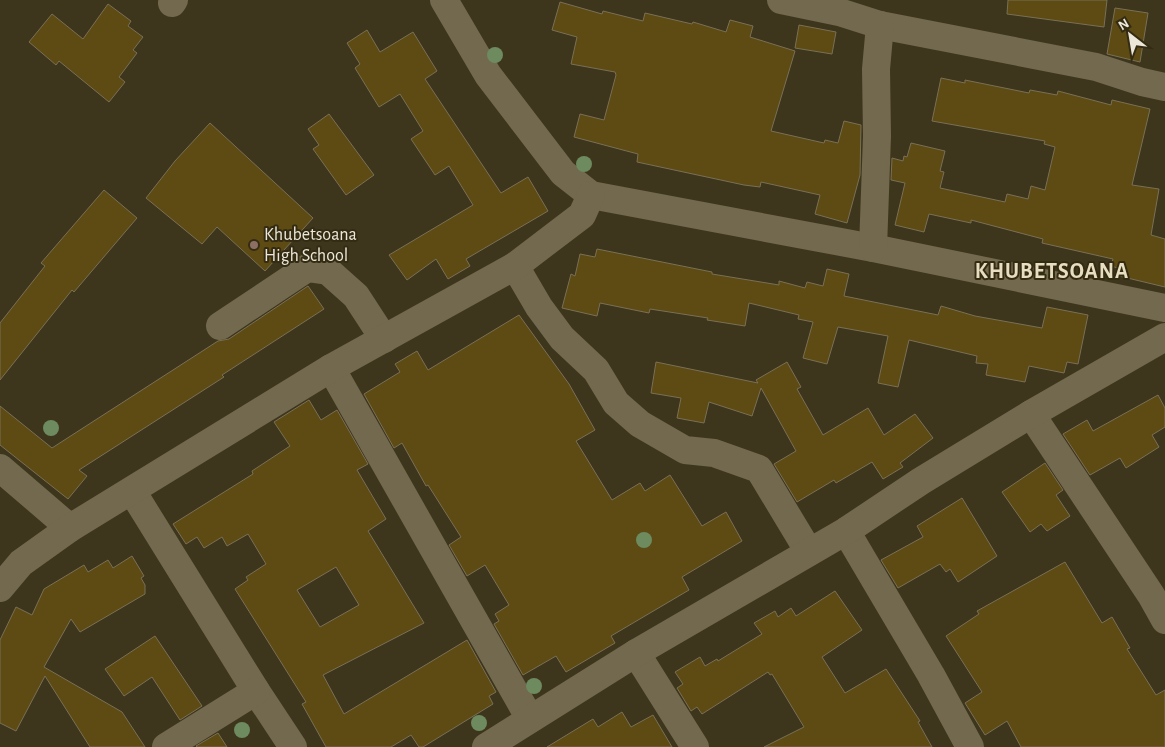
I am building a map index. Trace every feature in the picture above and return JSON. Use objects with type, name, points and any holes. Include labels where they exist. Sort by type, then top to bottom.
[{"type":"street","points":[[444,0],[488,75],[563,173],[591,195],[873,248],[1165,308]]},
{"type":"street","points":[[781,0],[839,12],[880,25],[1096,67],[1142,82],[1165,87]]},
{"type":"street","points":[[873,248],[878,136],[876,69],[880,25]]},
{"type":"street","points":[[0,588],[21,562],[70,528],[330,368],[515,266],[582,215],[591,195]]},
{"type":"street","points":[[515,266],[539,307],[562,338],[596,370],[616,403],[640,424],[685,450],[714,452],[759,469],[809,552]]},
{"type":"street","points":[[220,326],[307,268],[328,271],[356,296],[384,339]]},
{"type":"street","points":[[486,747],[636,653],[846,531],[920,481],[1031,414],[1165,337]]},
{"type":"street","points":[[330,368],[530,719]]},
{"type":"street","points":[[1031,414],[1151,595],[1165,620]]},
{"type":"street","points":[[0,468],[70,528]]},
{"type":"street","points":[[132,491],[256,692],[293,747]]},
{"type":"street","points":[[846,531],[931,675],[970,747]]},
{"type":"street","points":[[636,653],[695,747]]},
{"type":"street","points":[[166,747],[256,692]]},
{"type":"building","points":[[1008,0],[1107,0],[1104,27],[1007,14]]},
{"type":"building","points":[[560,2],[602,14],[603,11],[643,21],[645,13],[692,24],[693,22],[726,32],[730,20],[753,26],[750,37],[795,51],[771,131],[824,143],[825,140],[838,143],[844,121],[861,125],[860,175],[847,223],[815,214],[820,195],[761,182],[760,187],[744,185],[637,162],[638,154],[574,137],[580,114],[604,120],[616,75],[615,72],[571,64],[577,37],[552,30]]},
{"type":"building","points":[[108,4],[131,21],[128,26],[143,37],[133,50],[137,53],[119,77],[125,82],[109,102],[59,61],[56,65],[29,42],[52,14],[83,39]]},
{"type":"building","points":[[1115,8],[1148,13],[1140,62],[1107,54]]},
{"type":"building","points":[[799,25],[836,32],[832,54],[795,48]]},
{"type":"building","points":[[367,30],[380,52],[413,32],[437,71],[425,79],[501,193],[528,177],[548,211],[466,259],[470,266],[448,279],[436,259],[407,280],[389,255],[473,205],[449,166],[435,175],[411,139],[423,131],[400,94],[379,107],[355,68],[360,64],[347,43]]},
{"type":"building","points":[[941,78],[965,83],[965,80],[1029,93],[1030,90],[1057,95],[1058,91],[1111,105],[1112,100],[1150,109],[1132,185],[1159,189],[1151,235],[1165,239],[1165,287],[1119,276],[1121,269],[1111,266],[1113,259],[1042,243],[1043,239],[971,220],[971,223],[929,214],[924,232],[895,225],[905,183],[891,180],[892,158],[903,161],[904,156],[907,157],[911,143],[945,151],[940,171],[944,172],[940,188],[1005,202],[1007,194],[1028,199],[1031,186],[1045,190],[1055,147],[1044,144],[1045,141],[932,121]]},
{"type":"building","points":[[329,114],[374,175],[346,195],[313,149],[319,145],[308,129]]},
{"type":"building","points":[[210,123],[313,218],[265,271],[217,227],[202,244],[146,198],[175,161]]},
{"type":"building","points":[[104,190],[137,218],[74,292],[72,290],[0,380],[0,323],[45,266],[41,263]]},
{"type":"building","points":[[597,249],[712,272],[712,274],[779,285],[779,281],[805,288],[807,282],[823,286],[827,269],[849,274],[844,296],[938,315],[941,306],[975,316],[1042,328],[1047,307],[1088,315],[1078,364],[1067,362],[1064,373],[1029,366],[1025,382],[986,375],[988,364],[976,363],[977,356],[909,340],[898,387],[878,383],[888,336],[838,327],[827,364],[803,358],[813,322],[798,319],[799,315],[749,303],[745,326],[650,309],[649,313],[600,303],[597,316],[562,308],[571,274],[575,276],[580,254],[595,257]]},
{"type":"building","points":[[308,286],[324,309],[222,375],[224,377],[79,470],[87,476],[68,499],[0,445],[0,406],[52,448],[218,341],[229,339]]},
{"type":"building","points":[[519,315],[569,384],[595,430],[576,441],[612,500],[640,483],[645,491],[670,475],[702,526],[726,512],[742,541],[682,577],[689,590],[611,636],[615,643],[566,672],[556,656],[523,675],[494,624],[499,621],[495,614],[509,605],[485,565],[467,576],[449,545],[461,537],[428,485],[426,486],[402,443],[394,448],[364,394],[400,372],[395,364],[417,351],[428,370]]},
{"type":"building","points":[[656,362],[758,383],[756,380],[787,362],[801,387],[797,389],[823,435],[868,408],[884,435],[915,414],[933,438],[900,463],[903,467],[883,479],[872,462],[836,483],[834,480],[797,502],[774,464],[796,451],[761,388],[752,416],[709,402],[704,423],[677,418],[681,398],[651,393]]},
{"type":"building","points":[[1158,395],[1165,408],[1165,427],[1152,435],[1159,447],[1126,468],[1120,458],[1090,475],[1063,434],[1087,420],[1093,431]]},
{"type":"building","points":[[309,400],[321,420],[337,410],[368,464],[357,470],[386,519],[368,531],[424,623],[323,675],[344,714],[467,640],[496,692],[489,696],[493,704],[423,747],[419,747],[411,735],[391,747],[326,747],[302,704],[306,702],[235,589],[248,580],[246,577],[266,564],[248,534],[227,546],[222,537],[204,548],[197,537],[186,544],[173,524],[253,474],[252,471],[290,446],[274,422]],"holes":[[[336,567],[359,605],[320,627],[297,590]]]},
{"type":"building","points":[[1045,463],[1063,490],[1056,495],[1070,516],[1047,531],[1041,524],[1030,532],[1002,492]]},
{"type":"building","points":[[962,498],[997,556],[958,582],[950,569],[946,572],[940,564],[898,588],[881,560],[923,537],[917,526]]},
{"type":"building","points":[[132,556],[144,576],[141,578],[145,585],[145,594],[80,632],[71,619],[44,667],[122,712],[145,747],[90,747],[45,676],[16,731],[0,723],[0,640],[16,607],[32,615],[44,589],[84,565],[88,572],[108,560],[113,568]]},
{"type":"building","points":[[1065,562],[1102,623],[1112,617],[1130,648],[1127,649],[1156,695],[1165,690],[1165,747],[1021,747],[1007,721],[985,735],[965,703],[982,692],[946,636],[979,614],[977,611]]},
{"type":"building","points":[[835,591],[862,630],[822,657],[845,693],[886,669],[920,721],[918,722],[932,747],[764,747],[804,727],[772,674],[770,675],[768,672],[702,714],[697,707],[691,711],[677,688],[683,684],[675,672],[700,657],[705,666],[717,659],[718,661],[762,634],[754,623],[775,611],[778,617],[791,608],[796,616]]},
{"type":"building","points":[[155,636],[202,706],[180,720],[152,677],[124,696],[105,669]]},
{"type":"building","points":[[622,712],[631,727],[653,715],[672,747],[547,747],[593,719],[598,727]]},
{"type":"building","points":[[218,733],[227,747],[196,746]]},
{"type":"place","name":"Khubetsoana High School","points":[[254,245]]},
{"type":"district","name":"KHUBETSOANA","points":[[1052,271]]}]
